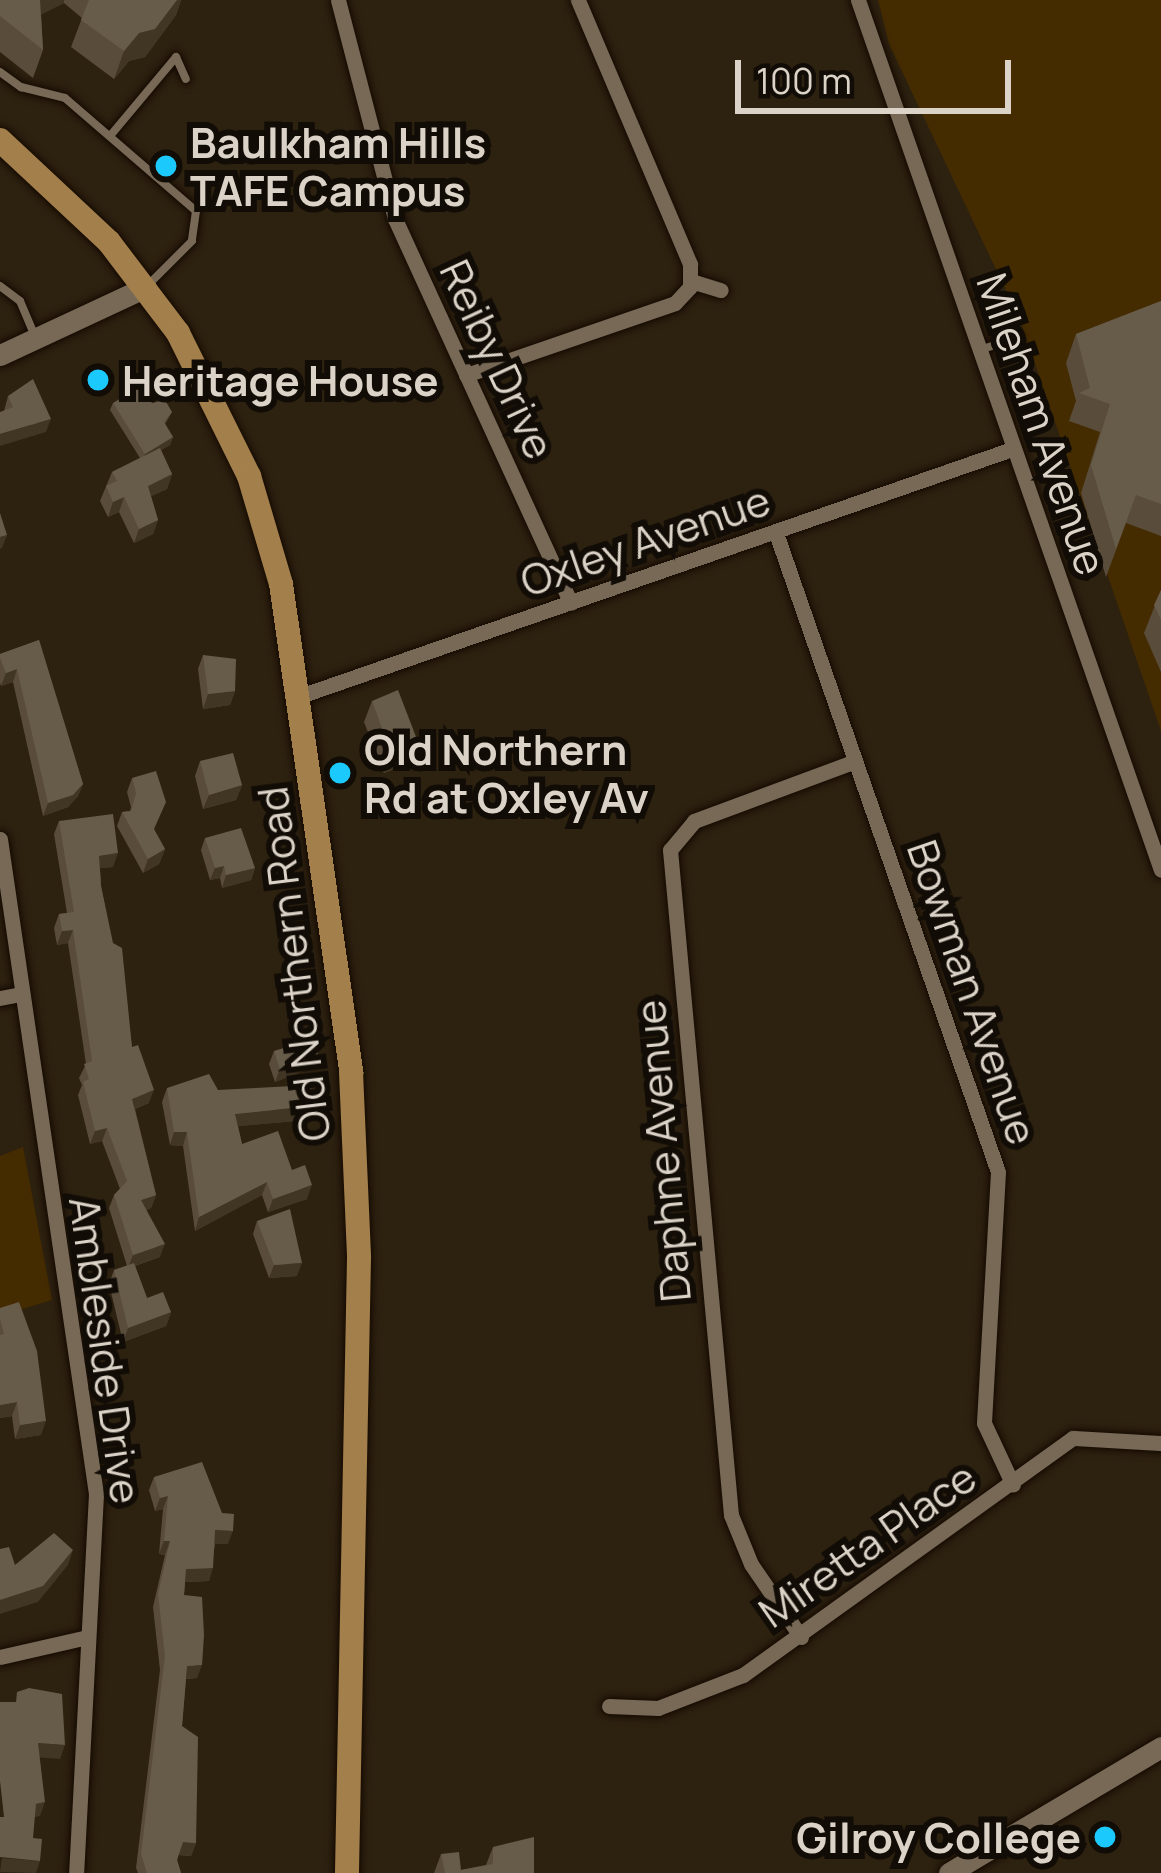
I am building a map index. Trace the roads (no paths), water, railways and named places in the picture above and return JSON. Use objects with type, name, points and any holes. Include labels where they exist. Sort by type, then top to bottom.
[{"type":"main road","name":"Old Northern Road","points":[[0,140],[85,217],[146,287],[196,362],[249,476],[281,584],[351,1072],[359,1258],[347,1873]]},
{"type":"street","name":"Reiby Drive","points":[[338,0],[395,219],[571,603]]},
{"type":"street","points":[[578,0],[691,281]]},
{"type":"street","name":"Mileham Avenue","points":[[858,0],[1161,870]]},
{"type":"street","points":[[466,375],[674,303],[691,281]]},
{"type":"street","points":[[691,281],[721,290]]},
{"type":"street","points":[[0,355],[146,287]]},
{"type":"street","name":"Oxley Avenue","points":[[300,696],[1012,449]]},
{"type":"street","name":"Bowman Avenue","points":[[776,532],[998,1172],[984,1423],[1013,1485]]},
{"type":"street","name":"Daphne Avenue","points":[[801,1637],[751,1564],[731,1515],[670,850],[694,821],[856,761]]},
{"type":"street","name":"Ambleside Drive","points":[[0,839],[96,1494],[76,1873]]},
{"type":"street","points":[[0,998],[21,994]]},
{"type":"street","name":"Miretta Place","points":[[609,1706],[658,1708],[743,1675],[1013,1485],[1072,1438],[1161,1443]]},
{"type":"street","points":[[0,1657],[87,1637]]},
{"type":"street","points":[[949,1873],[1161,1747]]},
{"type":"lane","points":[[110,136],[176,57],[186,79]]},
{"type":"lane","points":[[0,71],[21,87],[65,98],[199,218],[186,250],[146,287]]},
{"type":"lane","points":[[0,286],[20,301],[37,340]]},
{"type":"lane","points":[[979,351],[1018,337]]},
{"type":"place","name":"Baulkham Hills TAFE Campus","points":[[166,166]]},
{"type":"place","name":"Heritage House","points":[[98,380]]},
{"type":"place","name":"Old Northern Rd at Oxley Av","points":[[340,773]]},
{"type":"place","name":"Gilroy College","points":[[1105,1837]]}]
